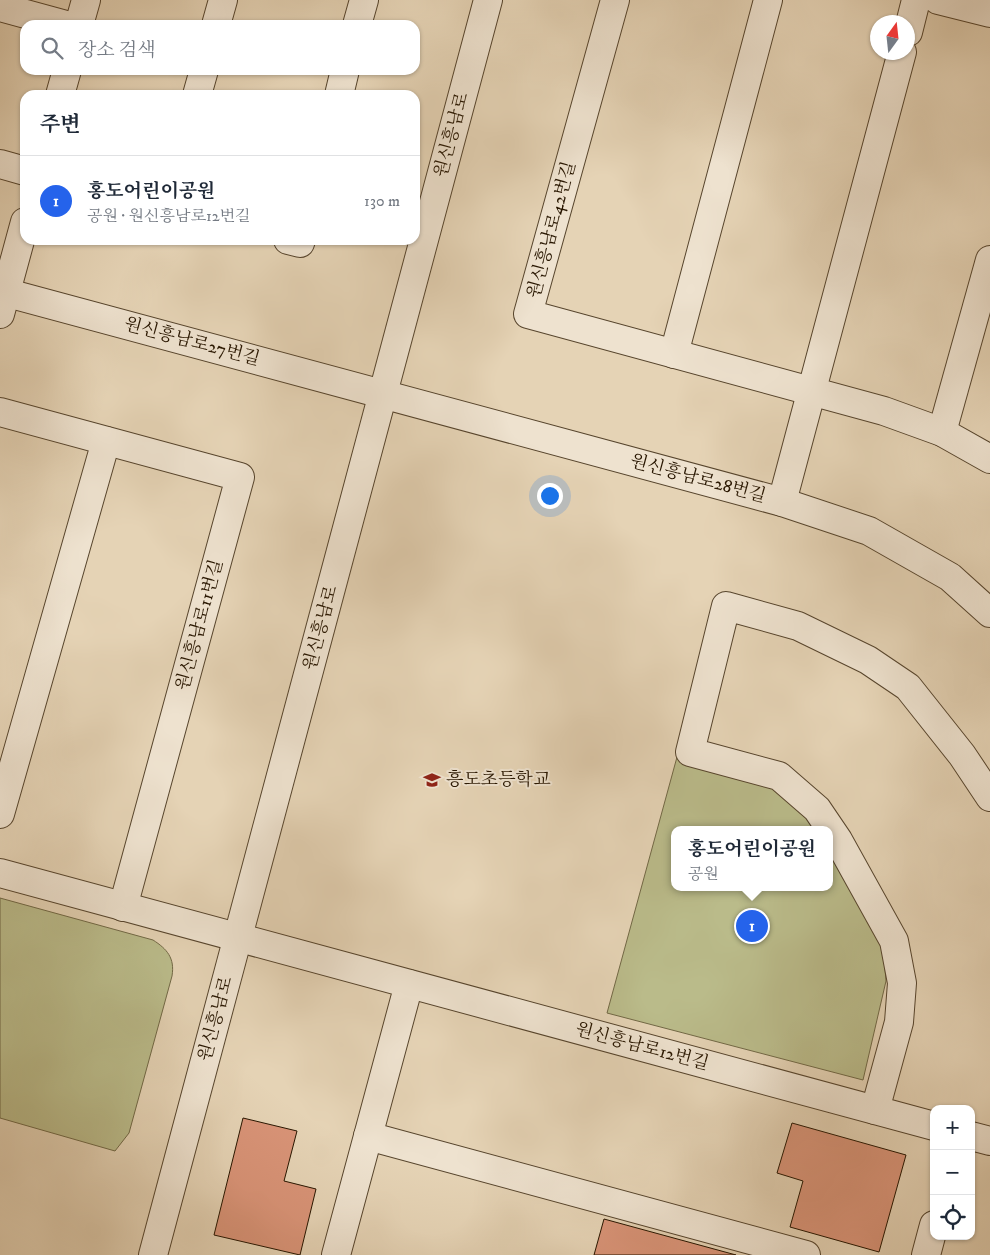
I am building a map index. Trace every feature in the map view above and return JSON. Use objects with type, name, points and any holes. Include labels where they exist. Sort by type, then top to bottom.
[{"type":"street","points":[[80,20],[86,0]]},
{"type":"street","points":[[217,20],[223,0]]},
{"type":"street","points":[[358,20],[364,0]]},
{"type":"street","name":"원신흥남로","points":[[153,1255],[488,0]]},
{"type":"street","name":"원신흥남로42번길","points":[[615,0],[528,314],[884,410],[942,432],[990,459]]},
{"type":"street","points":[[674,354],[768,0]]},
{"type":"street","points":[[912,15],[916,0]]},
{"type":"street","points":[[938,0],[990,13]]},
{"type":"street","points":[[0,7],[48,20]]},
{"type":"street","points":[[782,502],[900,60]]},
{"type":"street","points":[[61,90],[66,75]]},
{"type":"street","points":[[198,90],[203,75]]},
{"type":"street","points":[[340,90],[344,75]]},
{"type":"street","points":[[0,164],[20,170]]},
{"type":"street","points":[[2,299],[20,239]]},
{"type":"street","points":[[942,432],[990,260]]},
{"type":"street","name":"원신흥남로27번길","points":[[2,299],[384,393]]},
{"type":"street","name":"원신흥남로28번길","points":[[384,393],[782,502],[869,531],[950,577],[990,613]]},
{"type":"street","name":"원신흥남로11번길","points":[[0,412],[240,477],[123,907]]},
{"type":"street","points":[[0,814],[106,441]]},
{"type":"street","points":[[829,826],[817,809],[779,776],[690,752],[726,606],[798,626],[868,660],[908,687],[962,755],[990,797]]},
{"type":"street","points":[[833,833],[894,941],[902,983],[899,1022],[875,1110]]},
{"type":"street","points":[[0,873],[238,938]]},
{"type":"street","name":"원신흥남로12번길","points":[[238,938],[930,1125]]},
{"type":"street","points":[[336,1255],[409,984]]},
{"type":"street","points":[[368,1136],[806,1255]]},
{"type":"street","points":[[975,1137],[990,1141]]},
{"type":"street","points":[[926,1255],[930,1240]]},
{"type":"green space","points":[[677,757],[758,779],[792,799],[817,826],[671,826],[671,891],[833,891],[833,850],[883,944],[886,981],[863,1080],[607,1013]]},
{"type":"green space","points":[[0,898],[153,940],[166,951],[171,959],[172,976],[129,1133],[115,1151],[0,1118]]},
{"type":"building","points":[[243,1118],[297,1131],[284,1181],[316,1189],[300,1255],[214,1235]]},
{"type":"building","points":[[792,1123],[906,1155],[879,1252],[790,1227],[803,1181],[777,1173]]},
{"type":"building","points":[[604,1219],[736,1255],[594,1255]]},
{"type":"place","name":"흥도초등학교","points":[[432,780]]},
{"type":"place","name":"홍도어린이공원","points":[[752,926]]}]
